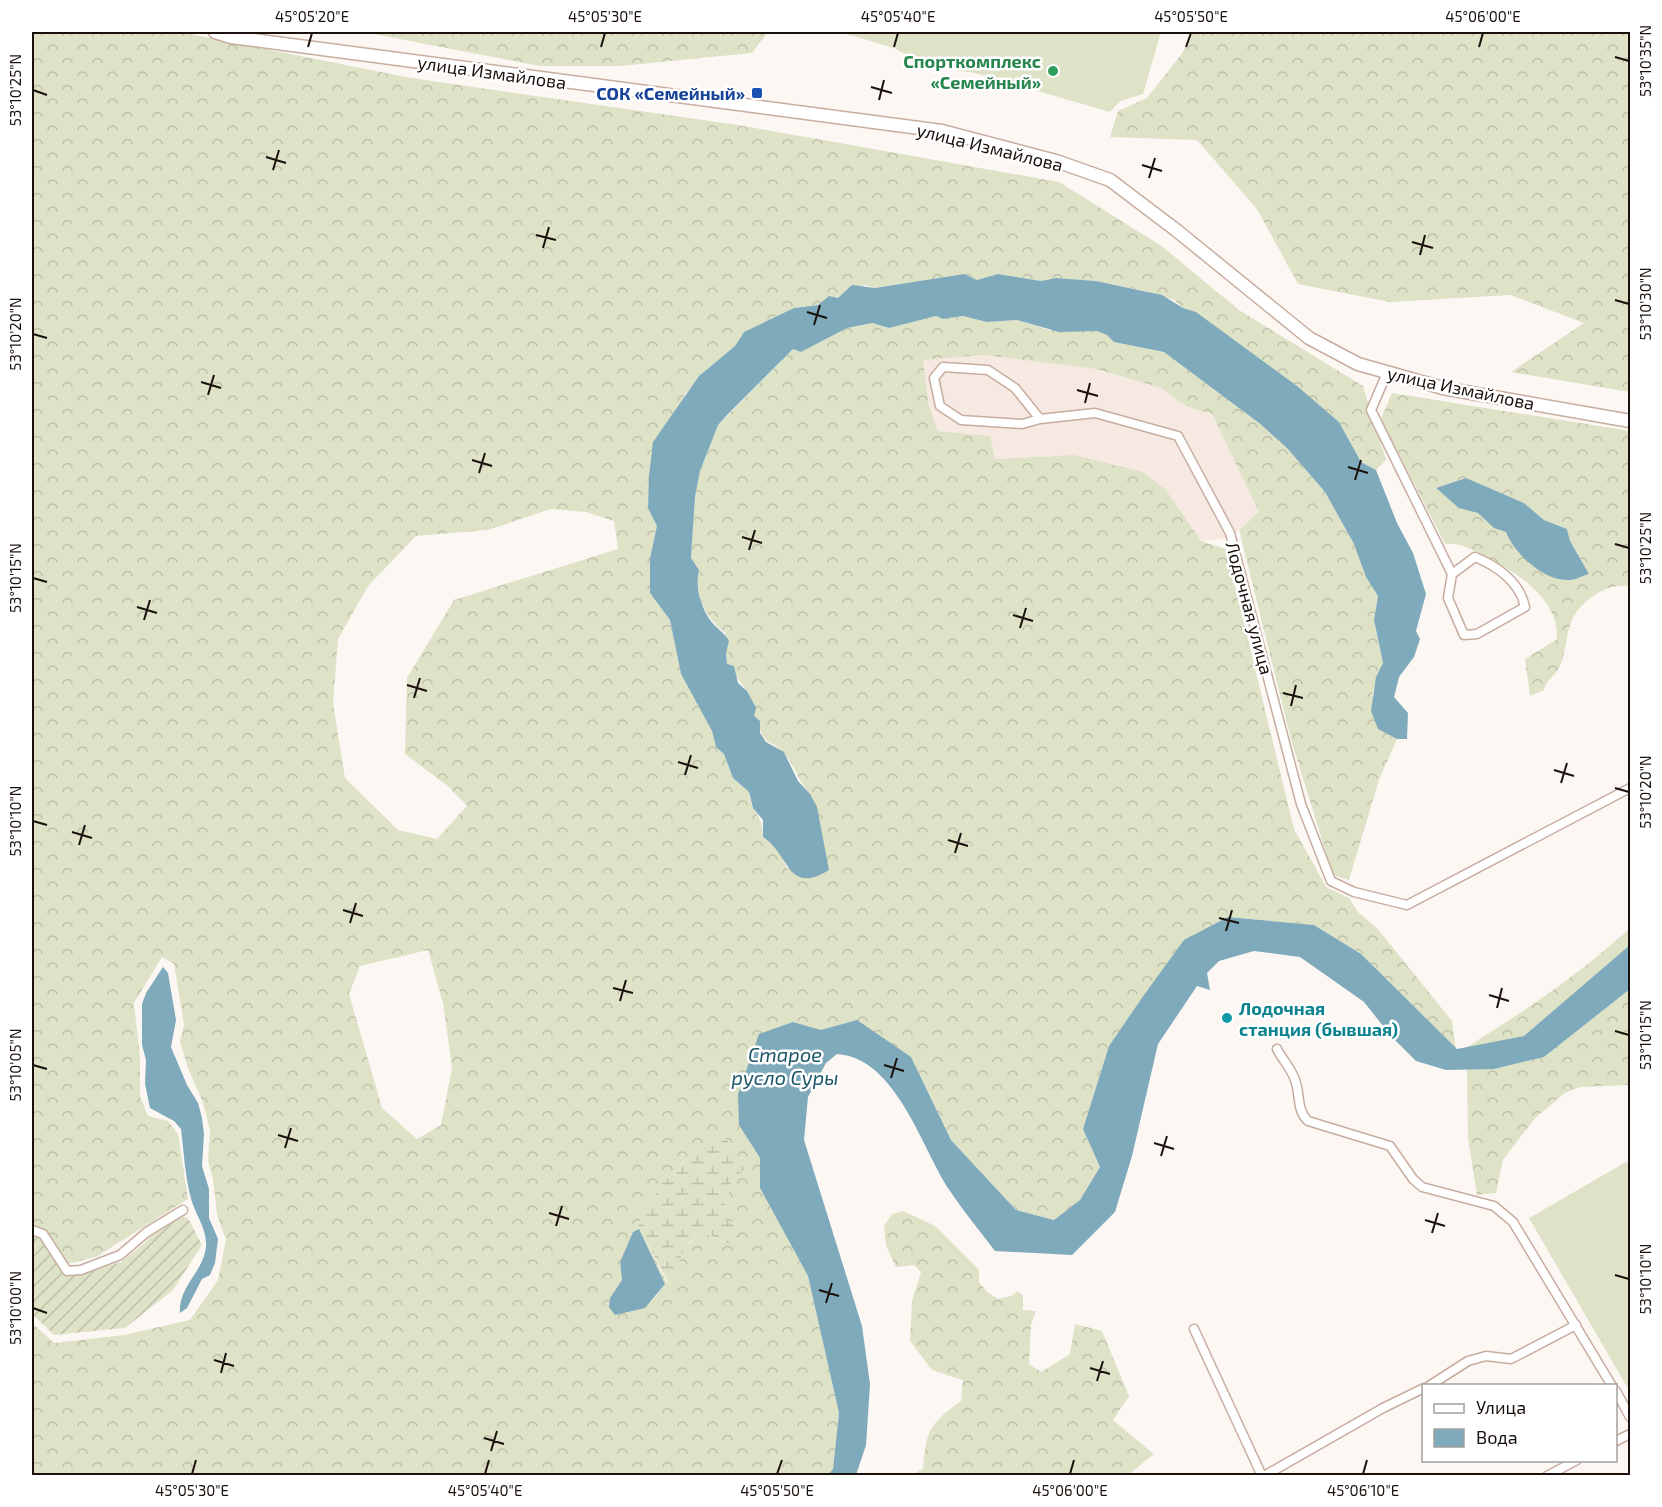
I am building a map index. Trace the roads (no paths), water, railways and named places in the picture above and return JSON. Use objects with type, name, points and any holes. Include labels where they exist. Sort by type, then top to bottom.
[{"type":"main road","name":"улица Измайлова","points":[[215,32],[242,39],[942,131],[1056,161],[1110,180],[1176,230],[1309,338],[1358,364],[1443,388],[1630,421]]},
{"type":"street","name":"Лодочная улица","points":[[1040,418],[1015,388],[988,370],[943,368],[934,378],[940,406],[961,420],[1022,424],[1040,418],[1095,413],[1178,436],[1230,533],[1301,804],[1331,881],[1354,892],[1407,905],[1630,788]]},
{"type":"street","points":[[1387,373],[1371,410],[1452,574],[1448,598],[1464,635],[1477,634],[1525,607],[1523,596],[1496,566],[1474,557],[1452,574]]},
{"type":"street","points":[[1277,1049],[1283,1062],[1291,1069],[1302,1116],[1308,1120],[1390,1146],[1413,1179],[1422,1187],[1494,1206],[1513,1222],[1611,1384]]},
{"type":"street","points":[[32,1230],[43,1234],[67,1271],[81,1270],[120,1255],[147,1232],[183,1210]]},
{"type":"street","points":[[1432,1384],[1468,1360],[1486,1356],[1511,1359],[1576,1326]]},
{"type":"street","points":[[1194,1329],[1263,1476],[1383,1408],[1422,1389]]},
{"type":"street","points":[[1617,1393],[1630,1417]]},
{"type":"street","points":[[1547,1476],[1575,1462]]},
{"type":"water","points":[[964,274],[977,280],[998,274],[1041,281],[1056,278],[1096,281],[1162,295],[1183,308],[1196,312],[1297,386],[1339,422],[1361,462],[1376,470],[1397,523],[1413,553],[1426,594],[1416,631],[1420,639],[1414,657],[1399,677],[1394,697],[1408,713],[1407,739],[1397,739],[1378,729],[1371,711],[1376,677],[1383,663],[1374,620],[1378,596],[1366,577],[1354,544],[1325,492],[1287,448],[1259,423],[1164,352],[1114,342],[1107,335],[1097,331],[1059,332],[1017,320],[987,322],[963,316],[943,319],[936,316],[889,328],[872,323],[847,328],[801,352],[793,349],[718,425],[700,471],[695,497],[691,558],[699,570],[699,596],[710,620],[729,641],[726,653],[727,664],[734,666],[738,683],[747,691],[756,708],[754,716],[760,721],[760,733],[766,742],[784,752],[798,781],[810,794],[817,807],[829,870],[815,877],[805,878],[790,870],[772,844],[763,837],[763,820],[753,808],[749,792],[733,778],[724,754],[716,747],[712,731],[681,674],[670,620],[650,593],[650,558],[657,526],[648,508],[653,442],[699,376],[735,346],[744,332],[794,308],[818,305],[829,296],[838,298],[852,285],[875,288]]},
{"type":"water","points":[[1466,478],[1524,503],[1544,520],[1567,529],[1570,541],[1589,574],[1569,580],[1557,579],[1539,570],[1522,556],[1506,532],[1494,528],[1478,513],[1459,508],[1436,488]]},
{"type":"water","name":"Старое русло Суры","points":[[1228,917],[1314,925],[1361,954],[1457,1049],[1524,1036],[1630,945],[1630,989],[1544,1057],[1494,1069],[1446,1070],[1416,1061],[1391,1036],[1364,1002],[1300,957],[1254,951],[1219,961],[1207,973],[1210,990],[1197,986],[1158,1044],[1132,1156],[1115,1212],[1072,1255],[995,1251],[950,1191],[906,1109],[892,1088],[876,1071],[858,1059],[837,1054],[826,1063],[808,1097],[804,1140],[862,1326],[870,1384],[866,1445],[856,1475],[828,1475],[833,1469],[839,1413],[808,1276],[760,1188],[760,1158],[739,1125],[738,1094],[759,1034],[793,1022],[821,1030],[857,1020],[911,1057],[951,1140],[1016,1210],[1054,1220],[1080,1200],[1100,1167],[1083,1129],[1109,1046],[1184,940]]},
{"type":"water","points":[[163,967],[168,973],[176,1020],[171,1047],[187,1085],[198,1103],[202,1118],[204,1134],[202,1166],[209,1189],[209,1218],[218,1239],[215,1263],[210,1275],[202,1279],[187,1308],[180,1313],[180,1303],[201,1264],[206,1240],[190,1193],[181,1129],[174,1121],[150,1108],[145,1084],[146,1060],[142,1045],[142,1004],[146,993]]},
{"type":"water","points":[[639,1229],[665,1284],[645,1308],[615,1315],[609,1307],[610,1298],[622,1280],[620,1262],[633,1232]]},
{"type":"place","name":"Спорткомплекс «Семейный»","points":[[1053,71]]},
{"type":"place","name":"СОК «Семейный»","points":[[757,93]]},
{"type":"place","name":"Лодочная станция (бывшая)","points":[[1227,1018]]}]
